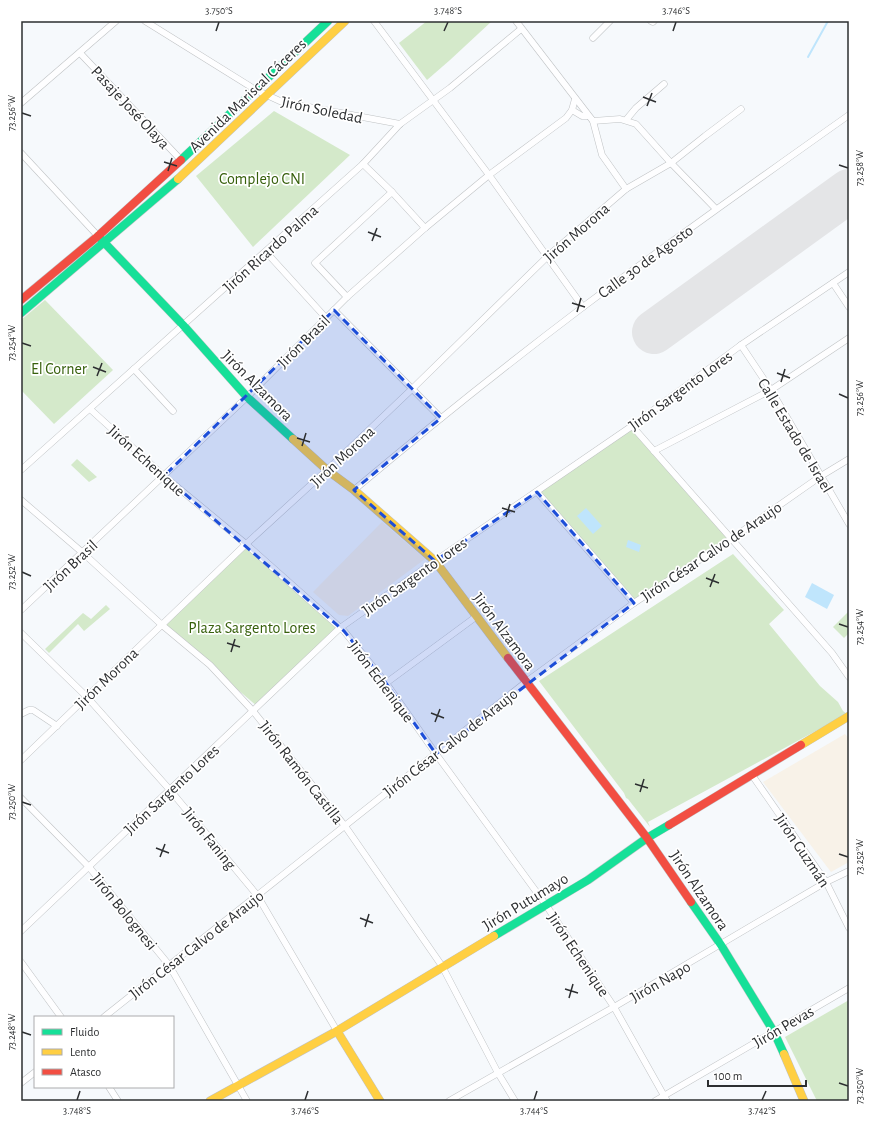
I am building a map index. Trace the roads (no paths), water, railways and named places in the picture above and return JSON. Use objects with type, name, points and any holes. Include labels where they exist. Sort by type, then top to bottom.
[{"type":"street","points":[[21,103],[116,21]]},
{"type":"street","name":"Jirón Soledad","points":[[145,21],[256,90],[282,102],[400,124]]},
{"type":"street","name":"Avenida Mariscal Cáceres","points":[[21,300],[98,236],[256,90],[328,21]]},
{"type":"street","name":"Avenida Mariscal Cáceres","points":[[21,313],[190,169],[345,21]]},
{"type":"street","points":[[374,21],[432,100],[490,175],[583,307]]},
{"type":"street","points":[[516,21],[591,119],[602,155],[626,189]]},
{"type":"street","points":[[593,38],[610,21]]},
{"type":"street","name":"Jirón Ricardo Palma","points":[[21,470],[363,164],[400,124],[450,88],[521,29]]},
{"type":"street","name":"Pasaje José Olaya","points":[[80,53],[181,160]]},
{"type":"street","points":[[626,120],[636,108],[664,84]]},
{"type":"street","name":"Jirón Brasil","points":[[21,610],[247,397],[347,297],[425,228],[490,175],[566,118],[572,110],[575,99]]},
{"type":"street","name":"Jirón Morona","points":[[21,760],[246,544],[412,389],[548,256],[626,189],[671,163],[740,109]]},
{"type":"street","points":[[572,110],[591,119],[620,119],[636,124],[671,163],[716,208]]},
{"type":"street","name":"Calle 30 de Agosto","points":[[354,490],[440,418],[583,307],[716,208],[849,115]]},
{"type":"street","points":[[21,153],[98,236]]},
{"type":"street","points":[[363,164],[392,192],[425,228]]},
{"type":"street","points":[[347,297],[315,263],[392,192]]},
{"type":"street","name":"Jirón Alzamora","points":[[98,236],[183,325],[247,397],[327,470],[354,490],[435,561],[526,682],[647,838],[721,945],[774,1032],[804,1101]]},
{"type":"street","points":[[266,252],[326,318]]},
{"type":"street","name":"Jirón Sargento Lores","points":[[21,931],[340,628],[632,426],[741,345],[849,272]]},
{"type":"street","points":[[833,283],[849,307]]},
{"type":"street","points":[[334,310],[440,418]]},
{"type":"street","points":[[654,451],[770,390],[849,338]]},
{"type":"street","name":"Calle Estado de Israel","points":[[741,345],[770,390],[849,524]]},
{"type":"street","points":[[134,369],[173,410]]},
{"type":"street","name":"Jirón Echenique","points":[[90,409],[164,476],[246,544],[344,631],[386,683],[546,905],[614,1007],[665,1099]]},
{"type":"street","points":[[632,426],[832,653],[849,677]]},
{"type":"street","name":"Jirón César Calvo de Araujo","points":[[105,1016],[526,682],[634,603],[731,539],[821,476],[849,459]]},
{"type":"street","points":[[537,492],[634,603]]},
{"type":"street","name":"Jirón Ramón Castilla","points":[[21,500],[210,666],[253,710],[344,826],[442,966],[498,1073],[515,1101]]},
{"type":"street","points":[[386,683],[477,616]]},
{"type":"street","name":"Jirón Faning","points":[[21,633],[87,697],[170,790],[257,896],[337,1031]]},
{"type":"street","points":[[21,714],[33,710],[56,726]]},
{"type":"street","name":"Jirón Putumayo","points":[[210,1101],[337,1031],[442,966],[546,905],[625,855],[647,838],[849,716]]},
{"type":"street","name":"Jirón Guzmán","points":[[752,775],[826,882],[849,928]]},
{"type":"street","name":"Jirón Bolognesi","points":[[21,798],[88,867],[169,965],[247,1101]]},
{"type":"street","name":"Jirón Napo","points":[[449,1101],[721,945],[826,882],[849,871]]},
{"type":"street","points":[[21,962],[60,1016]]},
{"type":"street","name":"Jirón Pevas","points":[[655,1101],[665,1099],[849,988]]},
{"type":"street","points":[[337,1031],[380,1101]]},
{"type":"street","points":[[21,1083],[34,1073]]},
{"type":"street","points":[[110,1088],[118,1101]]},
{"type":"water","points":[[586,508],[602,526],[593,534],[577,516]]},
{"type":"water","points":[[628,540],[641,545],[639,552],[626,547]]},
{"type":"water","points":[[812,583],[834,595],[827,609],[805,597]]},
{"type":"waterway","points":[[808,57],[828,21]]},
{"type":"park label","name":"Complejo CNI","points":[[262,178]]},
{"type":"park label","name":"El Corner","points":[[59,368]]},
{"type":"park label","name":"Plaza Sargento Lores","points":[[252,627]]}]
